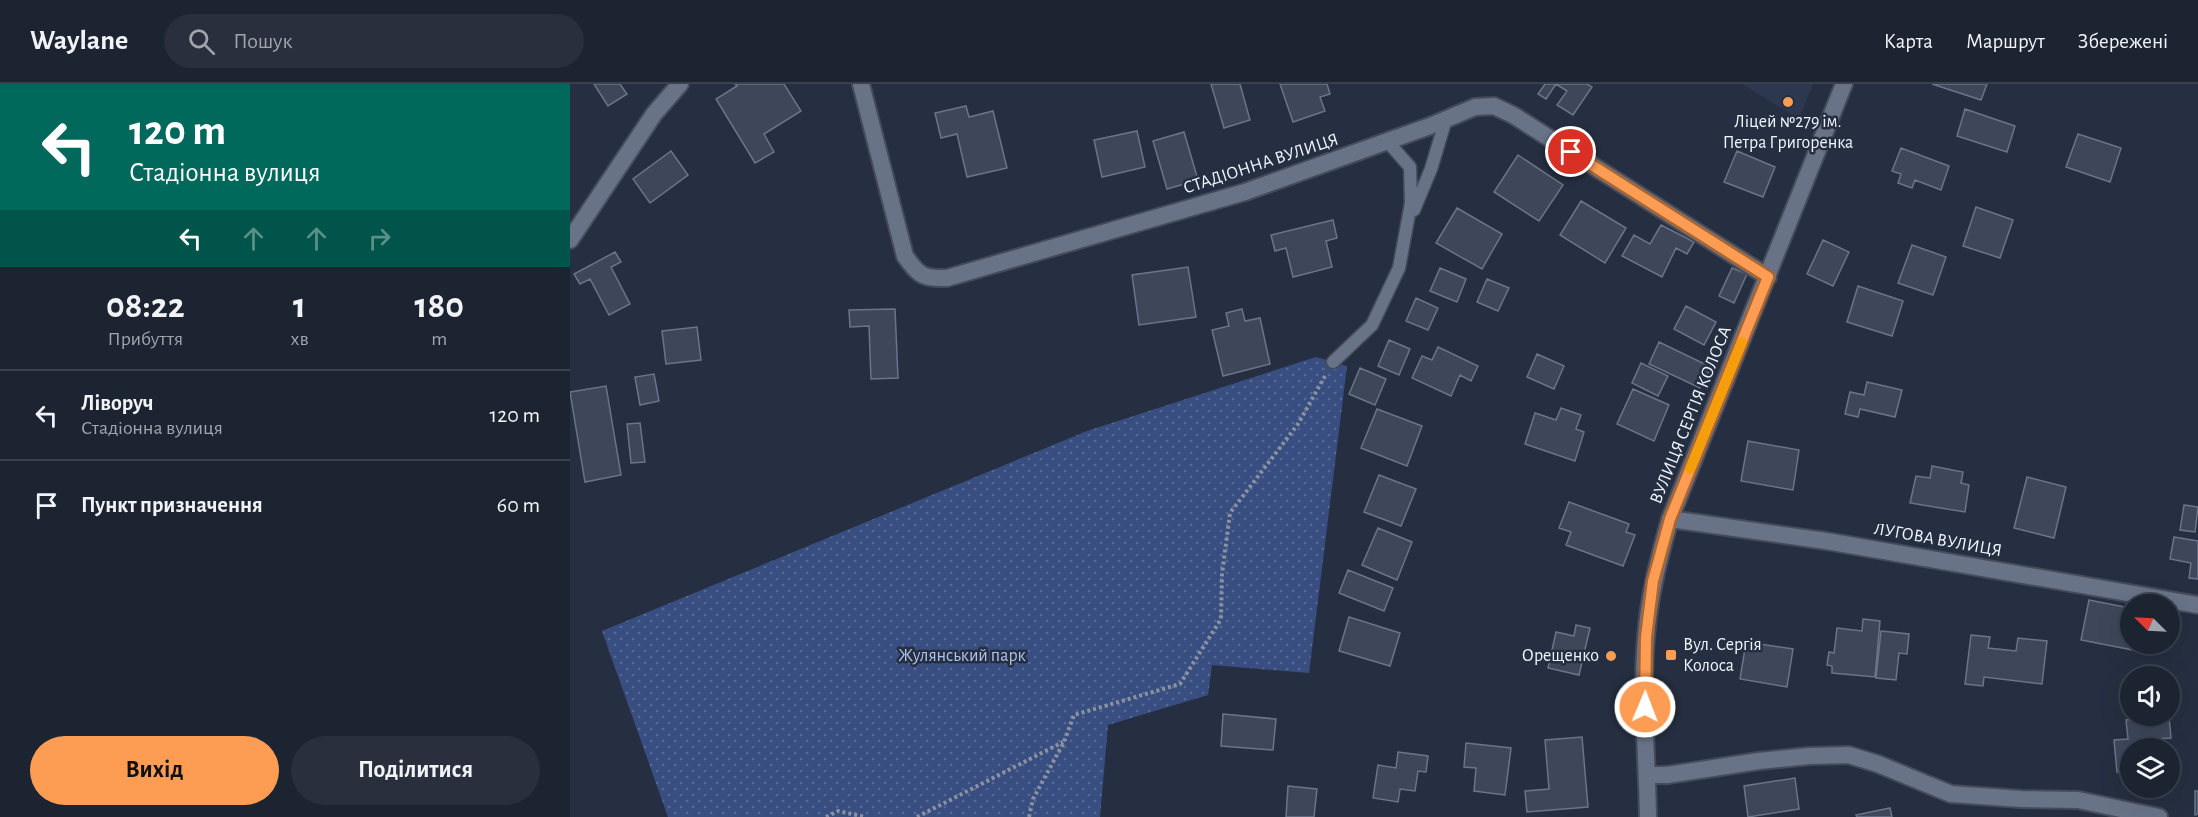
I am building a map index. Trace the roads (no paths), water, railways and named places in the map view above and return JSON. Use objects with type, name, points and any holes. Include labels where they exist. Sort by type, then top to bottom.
[{"type":"street","points":[[570,240],[654,114],[680,84]]},
{"type":"street","name":"СТАДІОННА ВУЛИЦЯ","points":[[861,84],[904,256],[916,273],[931,279],[947,278],[1245,192],[1475,107],[1494,106],[1522,121],[1768,277]]},
{"type":"street","name":"ВУЛИЦЯ СЕРГІЯ КОЛОСА","points":[[1648,817],[1646,637],[1653,581],[1670,519],[1844,84]]},
{"type":"street","name":"ЛУГОВА ВУЛИЦЯ","points":[[1670,519],[1826,541],[2198,605]]},
{"type":"street","points":[[1647,776],[1809,756],[1849,755],[1878,764],[1951,794],[2078,800],[2159,817]]},
{"type":"lane","points":[[1407,225],[1431,169],[1446,119]]},
{"type":"lane","points":[[1333,362],[1372,325],[1399,268],[1412,203],[1410,167],[1388,141]]},
{"type":"place","name":"Ліцей №279 ім. Петра Григоренка","points":[[1788,102]]},
{"type":"place","name":"Вул. Сергія Колоса","points":[[1671,655]]},
{"type":"place","name":"Орещенко","points":[[1611,656]]},
{"type":"park label","name":"Жулянський парк","points":[[962,656]]}]
